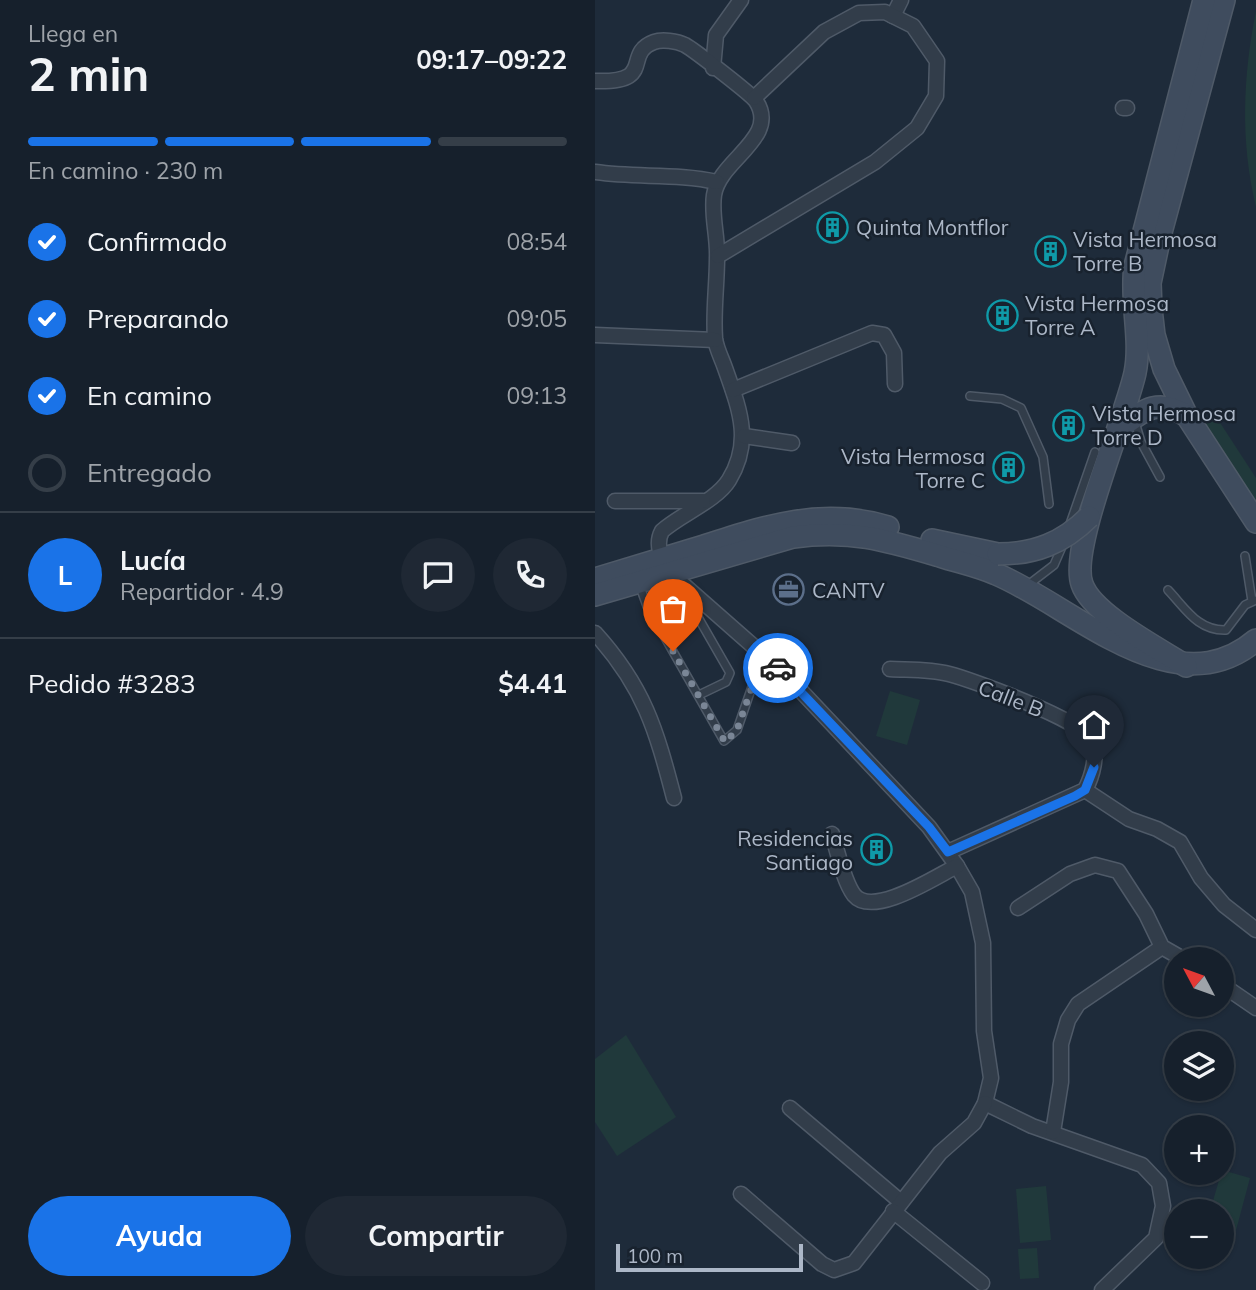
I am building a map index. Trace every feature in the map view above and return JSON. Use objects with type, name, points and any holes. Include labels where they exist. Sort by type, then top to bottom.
[{"type":"main road","points":[[1186,666],[1101,609],[1085,593],[1079,563],[1089,517],[1127,422],[1136,369],[1132,286],[1135,266],[1204,0]]},
{"type":"main road","points":[[1224,0],[1150,283],[1158,351],[1187,416],[1256,522]]},
{"type":"main road","points":[[1127,422],[1153,407],[1174,407],[1187,416]]},
{"type":"main road","points":[[595,595],[639,584],[666,566],[779,522],[807,518],[870,521],[928,539],[998,554],[1041,550],[1072,533],[1089,517]]},
{"type":"main road","points":[[595,579],[793,537],[871,536],[995,573],[1025,587],[1139,652],[1186,666],[1213,663],[1253,646]]},
{"type":"street","points":[[713,68],[716,35],[741,0]]},
{"type":"street","points":[[893,16],[901,0]]},
{"type":"street","points":[[717,256],[875,162],[917,128],[936,96],[937,61],[913,26],[885,12],[859,13],[824,32],[754,98]]},
{"type":"street","points":[[595,81],[623,81],[634,72],[640,54],[652,42],[665,40],[685,45],[754,98],[763,114],[763,124],[757,136],[717,182],[714,197],[717,256],[715,340],[733,390],[744,436],[738,462],[728,481],[713,496],[703,500],[662,531],[657,542],[666,566],[774,663],[929,827],[972,892],[983,943],[984,1031],[991,1078],[985,1103],[974,1123],[940,1153],[853,1263],[834,1270],[822,1264],[741,1194]]},
{"type":"street","points":[[595,172],[620,176],[695,177],[717,182]]},
{"type":"street","points":[[733,390],[872,333],[884,335],[894,353],[895,384]]},
{"type":"street","points":[[595,335],[715,340]]},
{"type":"street","points":[[744,436],[792,443]]},
{"type":"street","points":[[614,501],[703,500]]},
{"type":"street","points":[[595,633],[629,675],[651,715],[674,798]]},
{"type":"street","name":"Calle B","points":[[890,669],[948,674],[1045,710],[1080,728],[1092,739],[1094,767],[1085,790]]},
{"type":"street","points":[[948,852],[1085,790],[1129,819],[1179,842],[1201,878],[1224,905],[1256,930]]},
{"type":"street","points":[[832,834],[853,893],[862,902],[874,904],[894,897],[957,866]]},
{"type":"street","points":[[1018,908],[1070,874],[1095,865],[1118,871],[1146,914],[1162,947],[1078,1004],[1068,1020],[1061,1045],[1061,1082],[1053,1132]]},
{"type":"street","points":[[1234,993],[1256,1008]]},
{"type":"street","points":[[985,1103],[1013,1118],[1142,1165],[1159,1183],[1163,1206],[1156,1238],[1102,1290]]},
{"type":"street","points":[[790,1108],[982,1283]]},
{"type":"lane","points":[[970,396],[1002,399],[1021,408],[1043,457],[1049,504]]},
{"type":"lane","points":[[1127,422],[1160,477]]},
{"type":"lane","points":[[1025,587],[1054,565],[1061,553],[1095,452]]},
{"type":"lane","points":[[1168,590],[1199,624],[1216,631],[1226,630],[1245,605],[1254,600],[1245,556]]},
{"type":"lane","points":[[639,584],[647,606],[725,742],[737,730],[754,681],[774,663]]},
{"type":"lane","points":[[647,606],[665,595],[672,595],[699,619],[730,673],[726,682],[699,695]]},
{"type":"green space","points":[[1256,11],[1256,207],[1247,158],[1245,109],[1248,59]]},
{"type":"green space","points":[[1217,418],[1256,478],[1256,508],[1198,419]]},
{"type":"green space","points":[[890,691],[920,700],[907,745],[876,736]]},
{"type":"green space","points":[[626,1035],[676,1117],[617,1156],[595,1122],[595,1059]]},
{"type":"green space","points":[[1234,1173],[1250,1178],[1235,1234],[1234,1199],[1214,1199],[1218,1185],[1234,1185]]},
{"type":"green space","points":[[1046,1186],[1051,1240],[1020,1243],[1016,1189]]},
{"type":"green space","points":[[1037,1248],[1039,1278],[1020,1279],[1018,1249]]},
{"type":"way so far","points":[[673,651],[725,742],[737,730],[754,681],[774,663],[778,668]]},
{"type":"place","name":"Quinta Montflor","points":[[833,227]]},
{"type":"place","name":"Vista Hermosa Torre B","points":[[1050,251]]},
{"type":"place","name":"Vista Hermosa Torre A","points":[[1002,315]]},
{"type":"place","name":"Vista Hermosa Torre D","points":[[1069,425]]},
{"type":"place","name":"Vista Hermosa Torre C","points":[[1008,468]]},
{"type":"place","name":"CANTV","points":[[789,590]]},
{"type":"place","name":"Residencias Santiago","points":[[876,850]]},
{"type":"route","points":[[778,668],[929,827],[948,852],[1075,796],[1085,790],[1094,767]]}]
